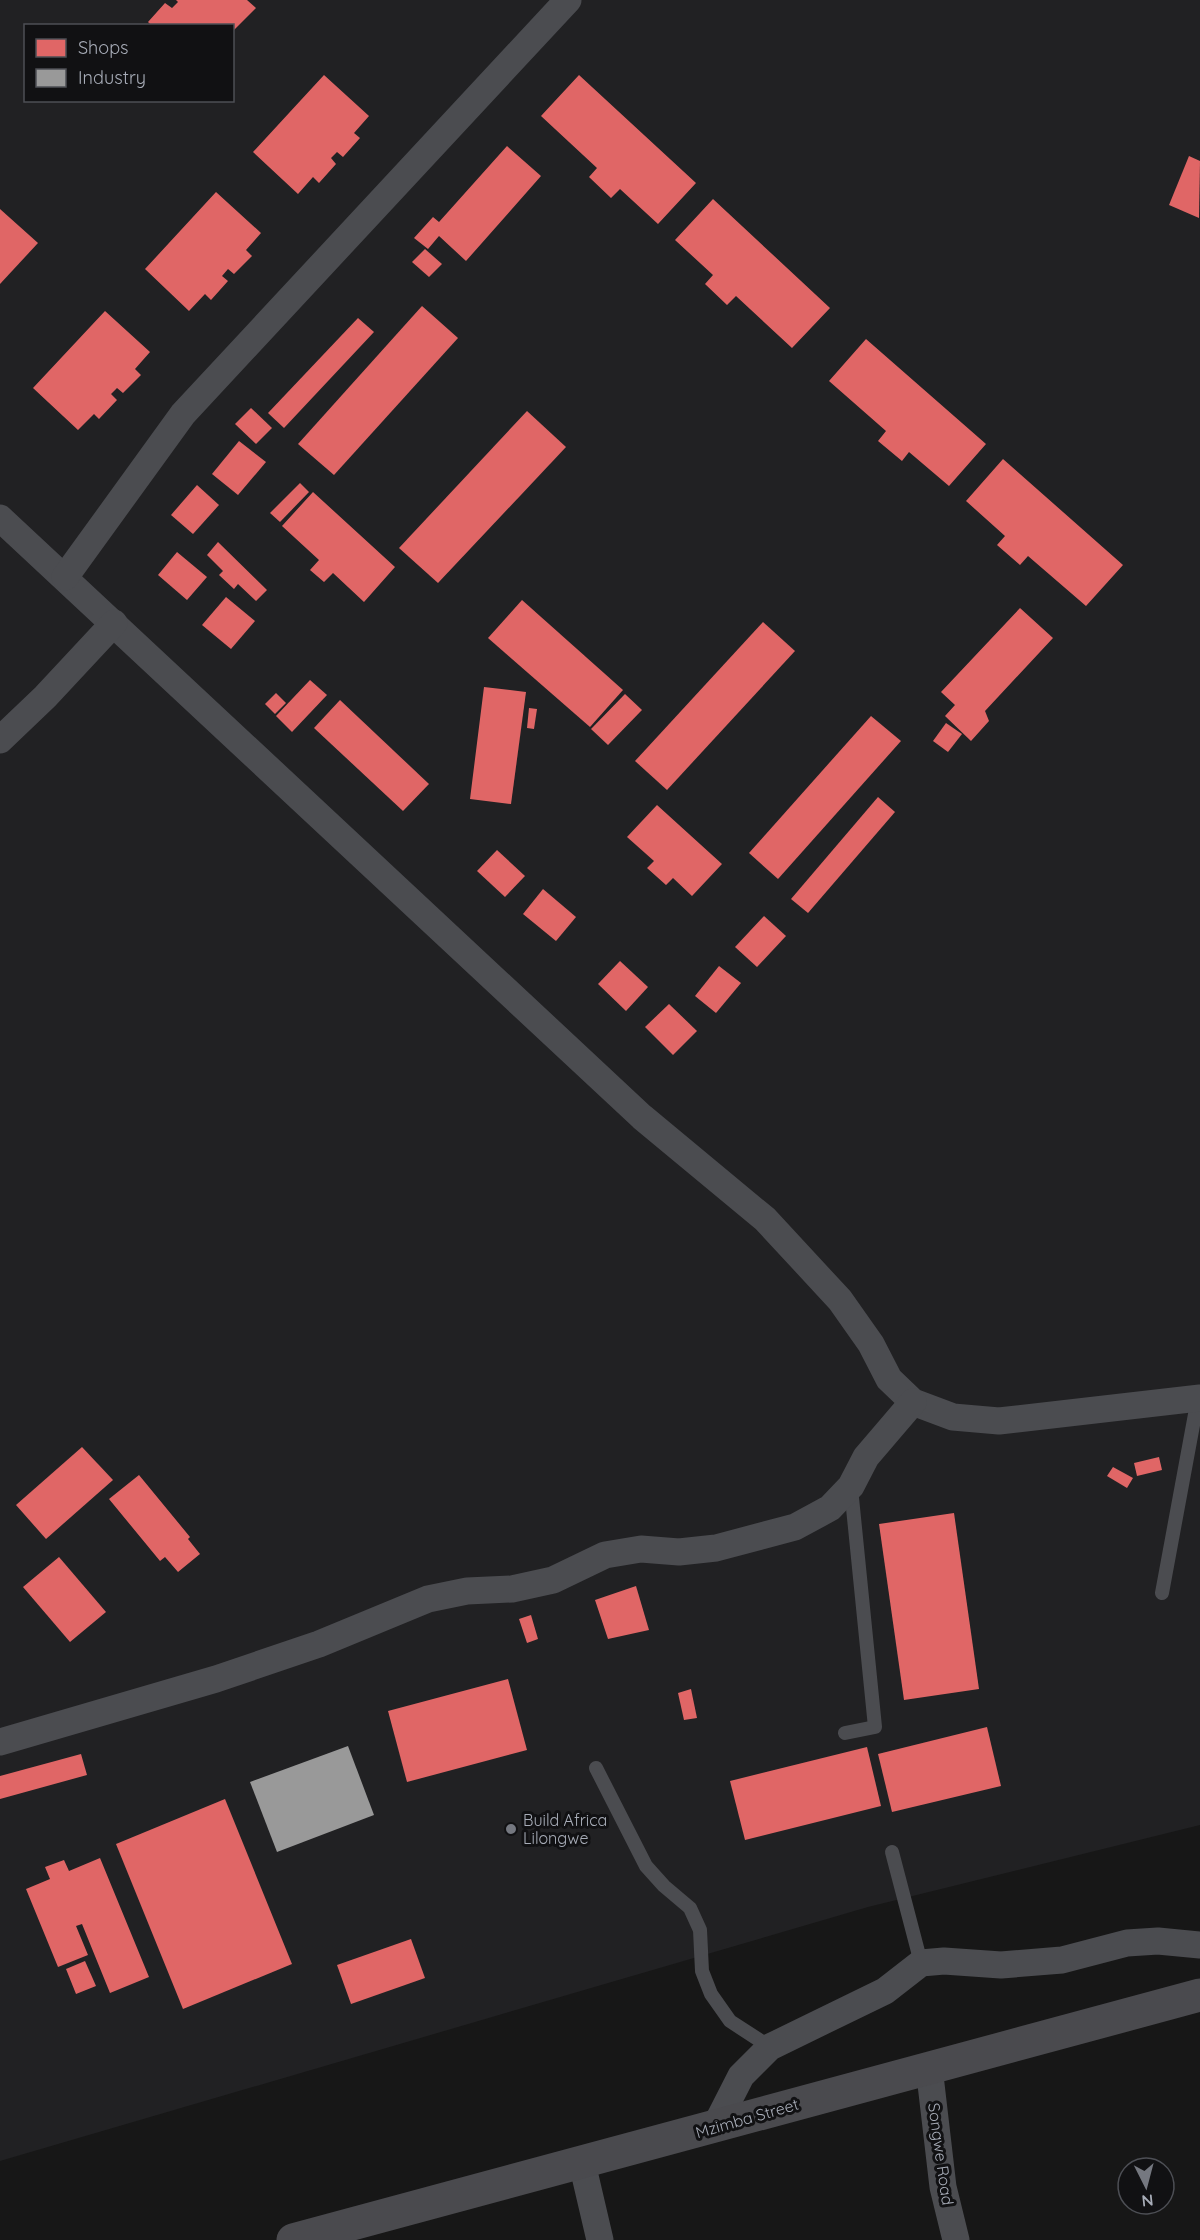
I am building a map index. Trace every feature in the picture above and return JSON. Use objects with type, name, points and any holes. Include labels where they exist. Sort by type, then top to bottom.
[{"type":"main road","name":"Mzimba Street","points":[[293,2240],[1200,1995]]},
{"type":"street","points":[[65,577],[183,414],[568,0]]},
{"type":"street","points":[[0,518],[642,1117],[765,1219],[840,1300],[871,1344],[889,1379],[913,1402],[953,1417],[999,1421],[1199,1398]]},
{"type":"street","points":[[0,740],[45,697],[114,624]]},
{"type":"street","points":[[0,1742],[227,1676],[319,1644],[428,1599],[467,1591],[512,1589],[553,1580],[605,1555],[641,1549],[679,1552],[716,1548],[795,1527],[830,1508],[851,1486],[866,1457],[913,1402]]},
{"type":"street","points":[[715,2127],[741,2076],[770,2047],[885,1991],[921,1963],[944,1961],[1001,1965],[1062,1960],[1127,1942],[1158,1941],[1200,1945]]},
{"type":"street","name":"Songwe Road","points":[[928,2067],[943,2187],[956,2240]]},
{"type":"street","points":[[582,2163],[600,2240]]},
{"type":"lane","points":[[1162,1593],[1199,1398]]},
{"type":"lane","points":[[844,1733],[875,1727],[851,1486]]},
{"type":"lane","points":[[596,1768],[646,1866],[664,1886],[690,1908],[700,1930],[702,1971],[711,1994],[730,2021],[770,2047]]},
{"type":"lane","points":[[892,1852],[921,1963]]},
{"type":"shaded area","points":[[0,0],[1200,0],[1200,1825],[868,1907],[0,2161]]},
{"type":"building: Shops","points":[[176,0],[247,0],[256,8],[234,30],[234,24],[150,24],[148,22],[165,3],[172,8],[178,2]]},
{"type":"building: Shops","points":[[324,75],[369,116],[354,133],[360,138],[343,157],[337,152],[331,158],[336,164],[319,183],[313,177],[298,194],[253,152]]},
{"type":"building: Shops","points":[[579,75],[696,183],[658,224],[620,189],[611,198],[589,177],[597,168],[541,116]]},
{"type":"building: Shops","points":[[507,146],[541,176],[466,261],[439,236],[428,249],[414,238],[433,217],[439,222]]},
{"type":"building: Shops","points":[[1189,156],[1200,161],[1199,218],[1169,205]]},
{"type":"building: Shops","points":[[216,192],[261,233],[246,250],[252,256],[234,274],[228,269],[222,276],[228,281],[211,300],[205,294],[189,311],[145,269]]},
{"type":"building: Shops","points":[[713,199],[830,308],[792,348],[736,296],[727,305],[705,284],[713,275],[675,240]]},
{"type":"building: Shops","points":[[0,209],[38,243],[0,284]]},
{"type":"building: Shops","points":[[425,249],[442,264],[429,277],[412,262]]},
{"type":"building: Shops","points":[[422,306],[458,338],[334,475],[298,444]]},
{"type":"building: Shops","points":[[105,311],[150,352],[135,369],[141,375],[123,393],[117,388],[111,394],[117,400],[99,419],[94,414],[78,430],[33,388]]},
{"type":"building: Shops","points":[[358,318],[374,332],[284,428],[268,413]]},
{"type":"building: Shops","points":[[866,339],[986,444],[949,486],[909,452],[902,461],[878,441],[886,431],[829,381]]},
{"type":"building: Shops","points":[[251,408],[272,428],[256,444],[235,424]]},
{"type":"building: Shops","points":[[527,411],[566,447],[438,583],[399,548]]},
{"type":"building: Shops","points":[[239,441],[266,462],[238,495],[212,474]]},
{"type":"building: Shops","points":[[1003,459],[1123,565],[1086,606],[1028,556],[1020,565],[997,545],[1005,536],[966,501]]},
{"type":"building: Shops","points":[[300,483],[309,492],[280,522],[270,513]]},
{"type":"building: Shops","points":[[197,485],[219,505],[193,534],[171,515]]},
{"type":"building: Shops","points":[[313,492],[395,567],[364,602],[333,573],[324,582],[310,570],[319,560],[282,526]]},
{"type":"building: Shops","points":[[218,542],[267,590],[256,601],[238,584],[234,589],[219,575],[223,571],[207,555]]},
{"type":"building: Shops","points":[[177,552],[207,577],[187,600],[158,575]]},
{"type":"building: Shops","points":[[226,597],[255,621],[231,649],[202,625]]},
{"type":"building: Shops","points":[[522,600],[623,690],[590,727],[488,638]]},
{"type":"building: Shops","points":[[1020,608],[1053,638],[985,711],[989,721],[971,741],[945,716],[955,705],[941,692]]},
{"type":"building: Shops","points":[[763,622],[795,651],[667,790],[635,761]]},
{"type":"building: Shops","points":[[310,680],[327,695],[292,732],[276,716]]},
{"type":"building: Shops","points":[[484,687],[526,692],[511,804],[470,799]]},
{"type":"building: Shops","points":[[276,693],[286,703],[275,714],[265,704]]},
{"type":"building: Shops","points":[[625,694],[642,710],[608,745],[591,729]]},
{"type":"building: Shops","points":[[340,700],[429,784],[403,811],[314,728]]},
{"type":"building: Shops","points":[[529,708],[537,709],[534,729],[527,728]]},
{"type":"building: Shops","points":[[871,716],[901,741],[778,879],[749,853]]},
{"type":"building: Shops","points":[[946,723],[962,734],[948,752],[933,741]]},
{"type":"building: Shops","points":[[878,797],[895,812],[808,913],[791,899]]},
{"type":"building: Shops","points":[[657,805],[722,864],[692,896],[673,878],[666,885],[647,868],[654,861],[627,837]]},
{"type":"building: Shops","points":[[497,850],[525,876],[505,897],[477,871]]},
{"type":"building: Shops","points":[[543,889],[576,917],[556,941],[523,914]]},
{"type":"building: Shops","points":[[764,916],[786,936],[757,967],[735,947]]},
{"type":"building: Shops","points":[[620,961],[648,987],[626,1011],[598,984]]},
{"type":"building: Shops","points":[[719,966],[741,983],[716,1013],[695,996]]},
{"type":"building: Shops","points":[[669,1004],[697,1031],[673,1055],[645,1027]]},
{"type":"building: Shops","points":[[82,1447],[113,1480],[46,1539],[16,1505]]},
{"type":"building: Shops","points":[[1159,1457],[1162,1470],[1137,1476],[1134,1463]]},
{"type":"building: Shops","points":[[1113,1467],[1133,1478],[1127,1488],[1107,1476]]},
{"type":"building: Shops","points":[[139,1475],[190,1537],[188,1539],[200,1554],[178,1572],[165,1557],[160,1561],[109,1499]]},
{"type":"building: Shops","points":[[954,1513],[979,1689],[904,1700],[879,1524]]},
{"type":"building: Shops","points":[[59,1557],[106,1612],[70,1642],[23,1587]]},
{"type":"building: Shops","points":[[636,1586],[649,1630],[608,1639],[595,1600]]},
{"type":"building: Shops","points":[[531,1615],[538,1639],[527,1643],[519,1619]]},
{"type":"building: Shops","points":[[508,1679],[527,1750],[407,1782],[388,1711]]},
{"type":"building: Shops","points":[[691,1689],[697,1718],[684,1720],[678,1693]]},
{"type":"building: Shops","points":[[987,1727],[1001,1786],[892,1812],[878,1754]]},
{"type":"building: Shops","points":[[867,1747],[881,1806],[745,1840],[730,1781]]},
{"type":"building: Shops","points":[[81,1754],[87,1775],[0,1799],[0,1776]]},
{"type":"building: Shops","points":[[225,1799],[292,1964],[183,2009],[116,1844]]},
{"type":"building: Shops","points":[[100,1858],[149,1977],[110,1993],[82,1924],[76,1926],[88,1955],[58,1967],[26,1889],[50,1879],[45,1867],[64,1860],[69,1871]]},
{"type":"building: Shops","points":[[411,1939],[425,1978],[351,2004],[337,1965]]},
{"type":"building: Shops","points":[[85,1961],[96,1986],[76,1994],[66,1969]]},
{"type":"building: Industry","points":[[348,1746],[374,1815],[277,1852],[250,1782]]},
{"type":"place","name":"Build Africa Lilongwe","points":[[511,1829]]}]
